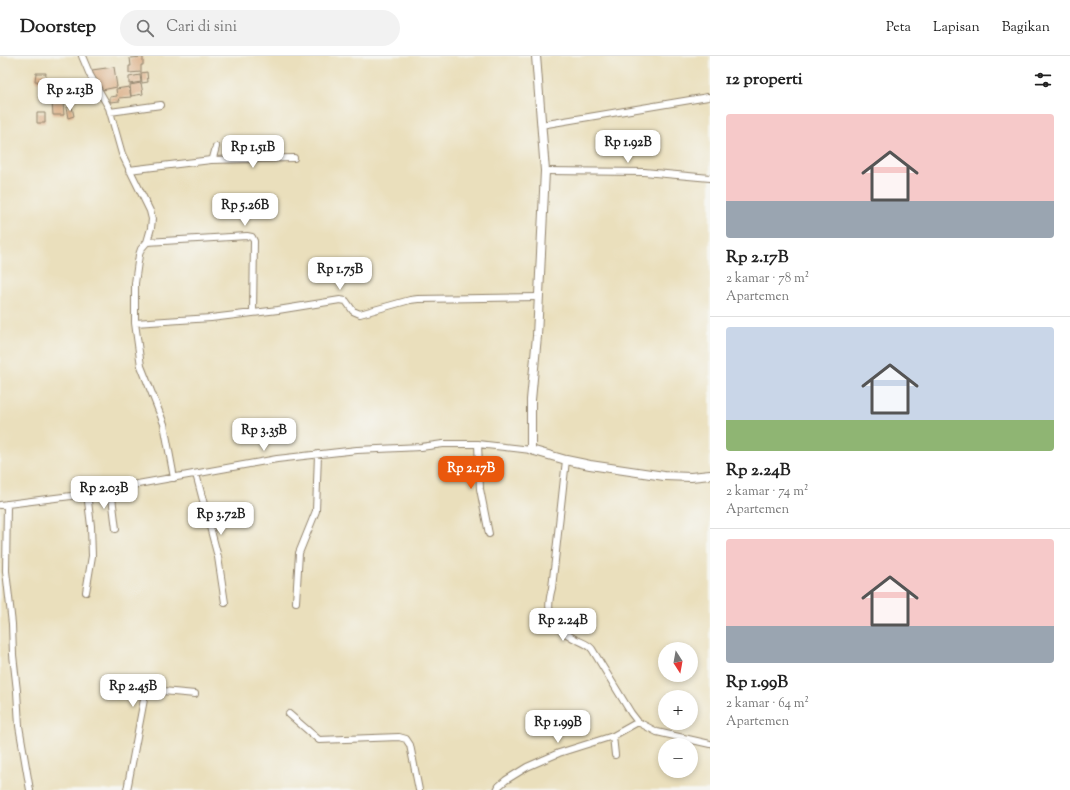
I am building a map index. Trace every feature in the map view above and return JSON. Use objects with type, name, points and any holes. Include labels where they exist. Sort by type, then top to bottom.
[{"type":"street","points":[[82,56],[90,75],[106,101],[119,147],[150,211],[152,220],[147,242],[138,255],[135,283],[135,323],[141,366],[164,424],[174,478]]},
{"type":"street","points":[[530,450],[531,400],[537,336],[545,171],[536,56]]},
{"type":"street","points":[[541,125],[708,97]]},
{"type":"street","points":[[110,112],[161,105]]},
{"type":"street","points":[[211,160],[213,158],[216,146]]},
{"type":"street","points":[[129,170],[211,160],[294,158]]},
{"type":"street","points":[[545,171],[644,172],[710,178]]},
{"type":"street","points":[[147,242],[247,236],[252,238],[254,241],[253,313]]},
{"type":"street","points":[[135,323],[253,313],[304,307],[343,300],[347,302],[353,311],[360,314],[418,299],[539,297]]},
{"type":"street","points":[[30,790],[19,726],[17,691],[13,666],[12,624],[7,585],[3,504],[87,493],[256,463],[318,454],[376,448],[421,447],[443,444],[478,444],[530,450],[590,465],[664,476],[691,477],[710,475]]},
{"type":"street","points":[[478,444],[479,483],[490,534]]},
{"type":"street","points":[[296,602],[299,553],[316,511],[318,454]]},
{"type":"street","points":[[566,460],[552,588],[548,608],[550,616],[556,626],[565,633],[588,644],[638,722],[657,732],[710,744]]},
{"type":"street","points":[[196,474],[218,558],[225,603]]},
{"type":"street","points":[[111,489],[116,529]]},
{"type":"street","points":[[86,592],[92,556],[91,526],[87,493]]},
{"type":"street","points":[[0,585],[7,585]]},
{"type":"street","points":[[127,790],[146,692],[152,690],[195,694]]},
{"type":"street","points":[[289,714],[319,740],[399,737],[406,739],[410,745],[419,790]]},
{"type":"street","points":[[497,790],[506,780],[527,767],[559,753],[613,736],[638,722]]},
{"type":"street","points":[[613,736],[615,755]]},
{"type":"building","points":[[143,57],[141,72],[129,73],[129,66],[131,66],[130,58]]},
{"type":"building","points":[[114,67],[117,87],[102,90],[92,70]]},
{"type":"building","points":[[147,72],[148,82],[142,83],[141,73]]},
{"type":"building","points":[[36,73],[46,73],[45,82],[35,81]]},
{"type":"building","points":[[140,75],[141,82],[129,84],[129,77]]},
{"type":"building","points":[[141,83],[143,94],[131,96],[130,85]]},
{"type":"building","points":[[129,87],[131,97],[119,98],[120,101],[110,102],[110,97],[117,96],[116,89]]},
{"type":"building","points":[[52,102],[63,102],[64,115],[53,115]]},
{"type":"building","points":[[72,107],[74,116],[68,118],[66,108]]},
{"type":"building","points":[[37,113],[45,113],[45,123],[37,123]]}]
